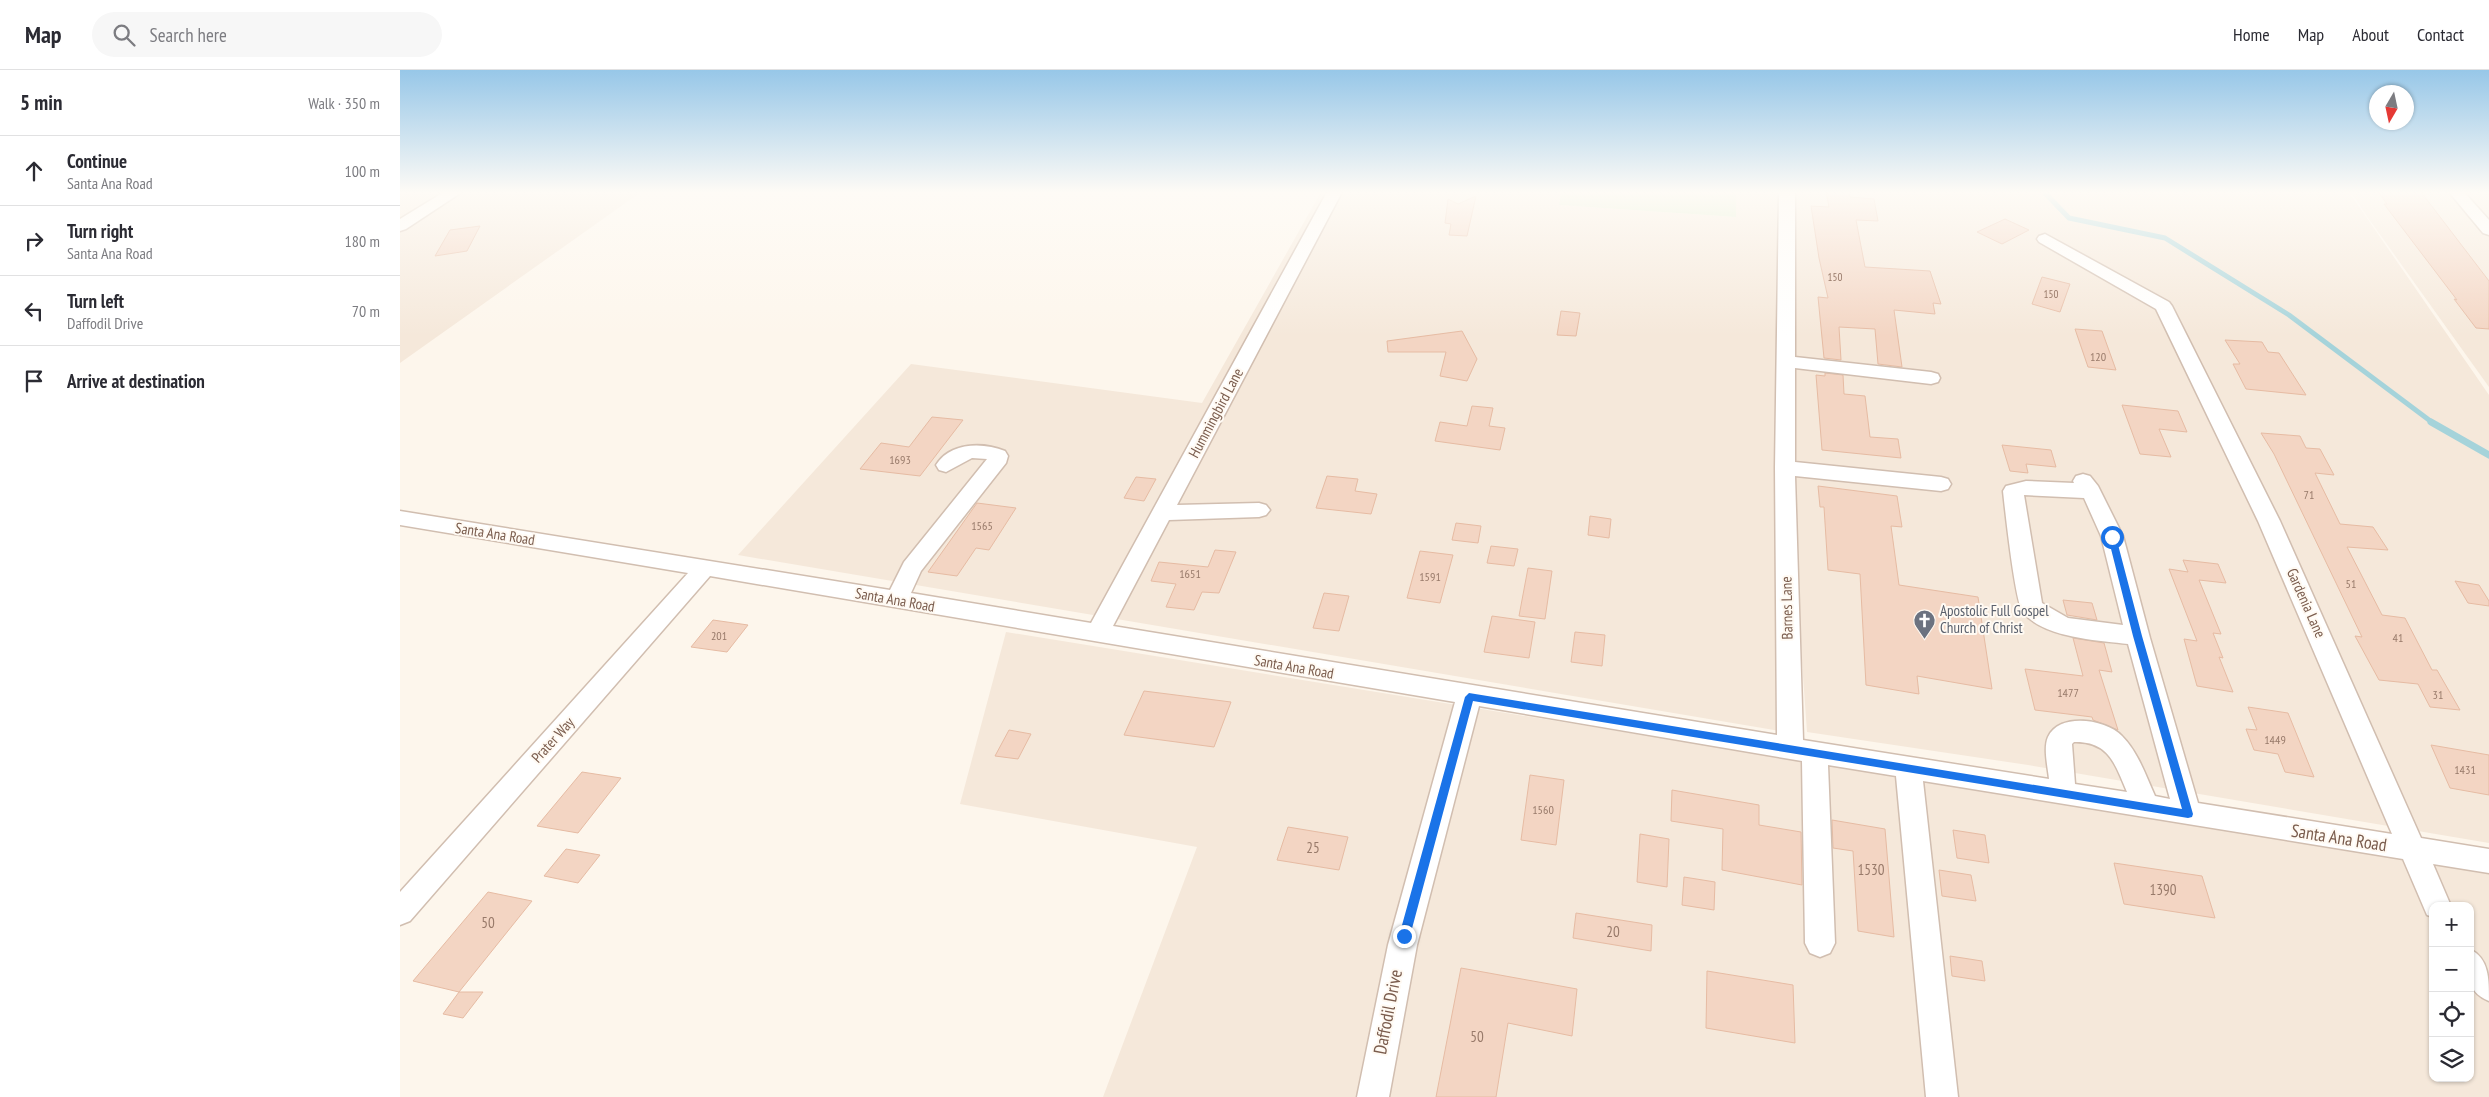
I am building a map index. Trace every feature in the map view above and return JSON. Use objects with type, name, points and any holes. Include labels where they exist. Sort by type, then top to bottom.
[{"type":"street","name":"Hummingbird Lane","points":[[1098,634],[1309,240]]},
{"type":"street","name":"Barnes Lane","points":[[1787,240],[1785,468],[1802,751],[1820,943]]},
{"type":"street","name":"Gardenia Lane","points":[[2048,240],[2164,306],[2270,521],[2435,902]]},
{"type":"street","points":[[1786,362],[1931,378]]},
{"type":"street","points":[[896,600],[912,568],[996,463],[998,456],[991,452],[967,452],[946,465]]},
{"type":"street","points":[[1785,468],[1941,484]]},
{"type":"street","points":[[2138,636],[2054,624],[2040,617],[2031,607],[2012,491],[2026,488],[2087,486],[2112,537],[2188,814]]},
{"type":"street","points":[[1162,513],[1259,510]]},
{"type":"street","name":"Santa Ana Road","points":[[400,518],[1469,697],[2489,861]]},
{"type":"street","name":"Prater Way","points":[[400,912],[705,568]]},
{"type":"street","name":"Daffodil Drive","points":[[1373,1097],[1381,1043],[1404,936],[1469,697]]},
{"type":"street","points":[[2063,793],[2058,740],[2068,732],[2081,731],[2107,737],[2118,749],[2147,807]]},
{"type":"street","points":[[1908,767],[1942,1097]]},
{"type":"street","points":[[2474,968],[2489,987]]},
{"type":"shaded area","points":[[400,240],[573,240],[400,363]]},
{"type":"shaded area","points":[[1294,240],[2382,240],[2489,395],[2489,843],[2028,765],[1807,732],[1800,634],[1804,735],[738,555],[911,364],[1202,403]]},
{"type":"shaded area","points":[[2384,240],[2489,240],[2489,387]]},
{"type":"shaded area","points":[[1006,632],[2489,872],[2489,1097],[1103,1097],[1197,847],[960,804]]},
{"type":"building","points":[[444,240],[473,240],[467,251],[435,256]]},
{"type":"building","points":[[1816,240],[1860,240],[1865,267],[1930,271],[1941,304],[1933,303],[1935,314],[1894,310],[1902,367],[1878,364],[1875,329],[1839,327],[1841,360],[1824,358],[1818,297],[1828,298]]},
{"type":"building","points":[[1994,240],[2010,240],[2002,244]]},
{"type":"building","points":[[2411,240],[2458,240],[2489,281],[2489,329],[2476,328],[2454,299],[2457,300]]},
{"type":"building","points":[[2042,277],[2070,284],[2060,312],[2032,304]]},
{"type":"building","points":[[1561,311],[1580,313],[1576,336],[1557,335]]},
{"type":"building","points":[[2075,329],[2102,331],[2116,370],[2088,367]]},
{"type":"building","points":[[1462,331],[1477,359],[1467,381],[1440,376],[1446,352],[1388,352],[1387,341]]},
{"type":"building","points":[[2225,340],[2262,342],[2268,352],[2279,353],[2306,395],[2246,389],[2233,364],[2240,364]]},
{"type":"building","points":[[1825,373],[1843,375],[1844,394],[1865,396],[1870,437],[1898,439],[1901,458],[1822,450],[1816,375],[1825,376]]},
{"type":"building","points":[[2122,405],[2178,411],[2187,432],[2159,429],[2171,457],[2140,454]]},
{"type":"building","points":[[1472,406],[1493,408],[1489,426],[1505,428],[1500,450],[1435,441],[1440,422],[1467,426]]},
{"type":"building","points":[[932,417],[963,420],[920,476],[860,469],[881,443],[909,447]]},
{"type":"building","points":[[2261,433],[2300,436],[2306,448],[2320,449],[2334,475],[2315,473],[2340,524],[2373,527],[2388,550],[2347,547],[2382,615],[2405,618],[2432,670],[2437,670],[2460,710],[2430,707],[2418,684],[2379,680],[2355,636],[2362,637],[2274,454]]},
{"type":"building","points":[[2002,445],[2051,450],[2056,467],[2026,464],[2028,473],[2010,471]]},
{"type":"building","points":[[1327,476],[1358,479],[1355,491],[1377,494],[1371,514],[1316,508]]},
{"type":"building","points":[[1136,477],[1156,479],[1144,501],[1124,498]]},
{"type":"building","name":"Apostolic Full Gospel Church of Christ","points":[[1818,486],[1897,496],[1902,527],[1891,526],[1899,585],[1978,597],[1992,689],[1917,676],[1919,694],[1866,685],[1860,574],[1828,570],[1824,507],[1820,507]]},
{"type":"building","points":[[977,503],[1016,508],[989,550],[976,548],[957,576],[928,572]]},
{"type":"building","points":[[1590,516],[1611,519],[1609,538],[1588,535]]},
{"type":"building","points":[[1456,523],[1481,526],[1478,543],[1452,540]]},
{"type":"building","points":[[1491,546],[1518,549],[1514,566],[1487,563]]},
{"type":"building","points":[[1215,550],[1236,552],[1219,593],[1202,592],[1194,610],[1166,607],[1176,584],[1151,581],[1159,562],[1208,567]]},
{"type":"building","points":[[1420,551],[1453,555],[1440,603],[1407,598]]},
{"type":"building","points":[[2183,560],[2218,564],[2226,583],[2199,580],[2221,634],[2213,633],[2223,658],[2219,657],[2233,692],[2197,686],[2184,639],[2197,641],[2169,569],[2188,572]]},
{"type":"building","points":[[1528,568],[1552,571],[1545,619],[1519,616]]},
{"type":"building","points":[[2455,581],[2479,585],[2489,601],[2489,606],[2468,603]]},
{"type":"building","points":[[1324,593],[1349,596],[1339,631],[1313,628]]},
{"type":"building","points":[[2063,600],[2092,603],[2097,620],[2067,615]]},
{"type":"building","points":[[1492,616],[1535,622],[1529,658],[1484,652]]},
{"type":"building","points":[[713,620],[748,625],[727,652],[691,647]]},
{"type":"building","points":[[1575,632],[1605,635],[1602,666],[1571,662]]},
{"type":"building","points":[[2073,638],[2104,643],[2112,672],[2099,670],[2118,730],[2093,720],[2092,717],[2035,710],[2025,669],[2083,676]]},
{"type":"building","points":[[1144,691],[1231,702],[1214,747],[1124,735]]},
{"type":"building","points":[[2248,707],[2288,713],[2314,777],[2285,772],[2278,754],[2254,750],[2246,729],[2257,730]]},
{"type":"building","points":[[1009,730],[1031,734],[1018,759],[995,756]]},
{"type":"building","points":[[2431,745],[2489,755],[2489,795],[2450,788]]},
{"type":"building","points":[[582,772],[621,778],[578,833],[537,826]]},
{"type":"building","points":[[1530,775],[1564,780],[1556,845],[1521,840]]},
{"type":"building","points":[[1672,790],[1759,805],[1759,825],[1801,832],[1802,885],[1722,870],[1723,829],[1671,821]]},
{"type":"building","points":[[1832,820],[1885,829],[1894,937],[1858,931],[1853,851],[1833,848]]},
{"type":"building","points":[[1288,827],[1348,837],[1339,870],[1277,860]]},
{"type":"building","points":[[1953,830],[1985,835],[1989,863],[1957,858]]},
{"type":"building","points":[[1640,834],[1669,839],[1667,887],[1637,882]]},
{"type":"building","points":[[566,849],[600,855],[578,883],[544,876]]},
{"type":"building","points":[[2114,863],[2202,876],[2215,918],[2124,904]]},
{"type":"building","points":[[1939,870],[1971,875],[1976,901],[1942,896]]},
{"type":"building","points":[[1684,877],[1715,882],[1714,910],[1682,905]]},
{"type":"building","points":[[488,892],[532,901],[459,992],[413,981]]},
{"type":"building","points":[[1576,913],[1652,925],[1651,951],[1573,938]]},
{"type":"building","points":[[1950,956],[1982,961],[1985,981],[1952,976]]},
{"type":"building","points":[[1461,968],[1577,989],[1572,1036],[1508,1023],[1496,1097],[1436,1097]]},
{"type":"building","points":[[1707,971],[1793,985],[1795,1043],[1706,1028]]},
{"type":"building","points":[[459,992],[483,992],[463,1018],[443,1014]]},
{"type":"waterway","points":[[2168,240],[2289,315],[2433,423]]},
{"type":"waterway","points":[[2431,422],[2489,455]]},
{"type":"place","name":"Apostolic Full Gospel Church of Christ","points":[[1924,639]]},
{"type":"route","points":[[1404,936],[1469,697],[2188,814],[2112,537]]}]
